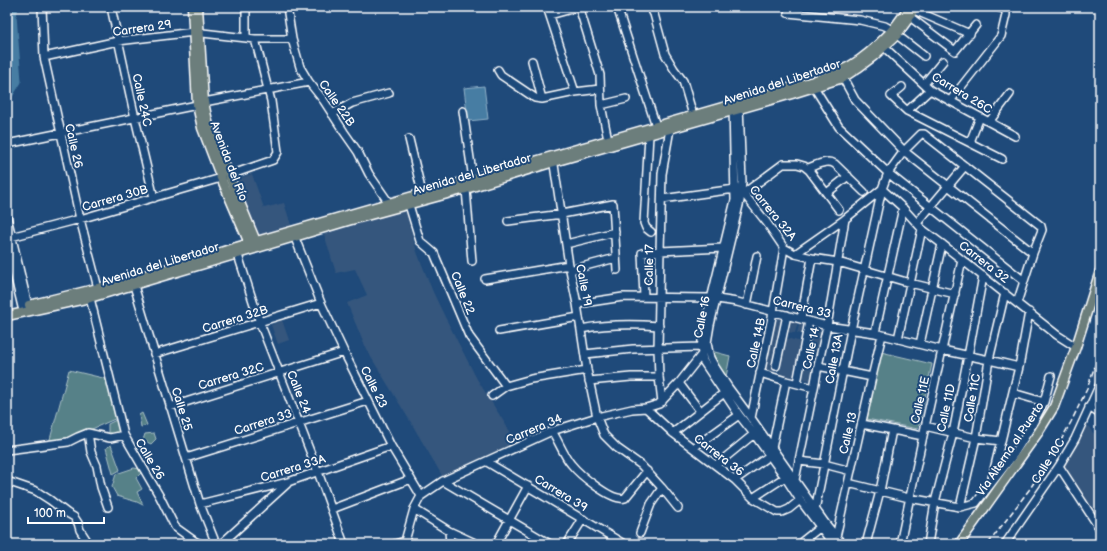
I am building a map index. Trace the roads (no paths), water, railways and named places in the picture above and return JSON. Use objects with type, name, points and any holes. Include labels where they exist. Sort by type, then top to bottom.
[{"type":"main road","name":"Avenida del Río","points":[[192,7],[197,32]]},
{"type":"main road","name":"Avenida del Río","points":[[198,7],[197,32],[201,104],[225,177],[254,245]]},
{"type":"main road","name":"Avenida del Libertador","points":[[254,245],[295,238],[348,221],[466,189],[608,140],[693,115],[814,87],[843,78],[884,47],[902,17],[912,10]]},
{"type":"main road","name":"Avenida del Libertador","points":[[7,310],[26,309],[90,298],[133,282],[473,178],[670,129],[843,70],[894,32]]},
{"type":"main road","name":"Vía Alterna al Puerto","points":[[959,544],[1038,433],[1054,407],[1076,347],[1100,271]]},
{"type":"main road","name":"Avenida del Libertador","points":[[7,316],[98,288],[133,282]]},
{"type":"street","name":"Calle 26","points":[[42,7],[44,57],[80,219],[98,288]]},
{"type":"street","name":"Calle 24C","points":[[111,7],[154,198]]},
{"type":"street","points":[[246,7],[246,38]]},
{"type":"street","name":"Calle 22B","points":[[287,7],[292,38],[300,67],[358,152],[369,174],[389,203]]},
{"type":"street","points":[[575,92],[549,13],[579,7],[600,75],[601,105],[608,140]]},
{"type":"street","points":[[617,7],[656,126]]},
{"type":"street","points":[[650,7],[654,14],[665,54],[683,81],[693,115]]},
{"type":"street","points":[[950,101],[1001,36],[1006,11],[997,7]]},
{"type":"street","points":[[912,10],[955,51],[976,25]]},
{"type":"street","points":[[912,10],[970,34]]},
{"type":"street","points":[[788,13],[860,20],[885,26],[924,56]]},
{"type":"street","name":"Carrera 29","points":[[44,57],[118,41],[197,32],[255,39],[292,38]]},
{"type":"street","name":"Carrera 30B","points":[[9,238],[154,198],[225,177],[273,160],[278,152],[268,89],[255,39]]},
{"type":"street","name":"Carrera 26C","points":[[884,47],[927,87],[1015,136]]},
{"type":"street","points":[[532,61],[542,99]]},
{"type":"street","points":[[907,111],[927,87],[943,62]]},
{"type":"street","points":[[498,70],[501,76],[535,98],[542,99],[600,88]]},
{"type":"street","points":[[843,78],[855,100],[904,151],[1033,252]]},
{"type":"street","points":[[7,144],[268,89],[309,82]]},
{"type":"street","points":[[814,87],[839,127],[888,172],[1024,282]]},
{"type":"street","points":[[902,87],[891,96],[907,111],[1002,159]]},
{"type":"street","points":[[332,114],[352,103],[389,93]]},
{"type":"street","points":[[989,122],[1010,94]]},
{"type":"street","points":[[601,105],[626,99]]},
{"type":"street","name":"Calle 16","points":[[736,106],[740,201],[713,299],[704,324],[702,350],[704,362],[724,393],[754,434],[771,451],[795,480],[815,510],[833,544]]},
{"type":"street","points":[[463,111],[473,178]]},
{"type":"street","points":[[970,142],[980,117]]},
{"type":"street","name":"Calle 17","points":[[662,402],[659,377],[658,326],[662,174],[670,129]]},
{"type":"street","name":"Calle 13A","points":[[815,510],[864,269],[882,189],[888,172],[904,151],[922,134],[965,166]]},
{"type":"street","points":[[649,135],[644,223],[646,228],[651,232]]},
{"type":"street","points":[[409,139],[422,193]]},
{"type":"street","name":"Calle 19","points":[[553,159],[569,268],[577,304],[587,370],[597,418],[604,435],[617,448],[642,465],[678,508]]},
{"type":"street","points":[[808,168],[830,162],[835,164],[864,192]]},
{"type":"street","points":[[740,191],[783,164],[804,166],[808,168],[839,210]]},
{"type":"street","points":[[898,339],[910,283],[919,226],[931,206],[965,166],[1041,226],[1042,230],[1033,252],[1017,303]]},
{"type":"street","points":[[827,193],[848,176]]},
{"type":"street","points":[[466,189],[472,261]]},
{"type":"street","points":[[795,254],[845,219],[882,189]]},
{"type":"street","name":"Carrera 32","points":[[882,189],[903,208],[919,226],[1058,335],[1076,347]]},
{"type":"street","name":"Calle 16","points":[[740,191],[735,200],[723,248],[713,299],[707,343],[710,358],[728,387],[751,418],[800,500],[842,544]]},
{"type":"street","name":"Carrera 32A","points":[[662,199],[740,191],[784,248],[795,254],[838,262],[910,283],[955,294]]},
{"type":"street","points":[[508,221],[562,214],[613,204],[617,270]]},
{"type":"street","name":"Calle 22","points":[[409,205],[420,241],[434,253],[469,336],[506,386]]},
{"type":"street","name":"Calle 13","points":[[836,537],[872,377],[887,276],[903,208]]},
{"type":"street","points":[[7,217],[9,238],[26,309]]},
{"type":"street","name":"Calle 14","points":[[795,480],[827,326],[845,219]]},
{"type":"street","points":[[566,244],[615,232]]},
{"type":"street","name":"Calle 23","points":[[295,238],[321,303],[344,352],[391,446],[421,496]]},
{"type":"street","points":[[7,244],[26,309]]},
{"type":"street","points":[[920,344],[942,244]]},
{"type":"street","points":[[644,297],[642,253],[723,248]]},
{"type":"street","name":"Calle 14B","points":[[751,418],[773,312],[784,248]]},
{"type":"street","name":"Calle 24","points":[[236,250],[260,323],[280,372],[344,544]]},
{"type":"street","points":[[747,305],[757,256]]},
{"type":"street","points":[[485,279],[569,268],[616,258]]},
{"type":"street","points":[[801,319],[812,258]]},
{"type":"street","name":"Calle 11E","points":[[900,544],[922,436],[962,260]]},
{"type":"street","name":"Calle 11D","points":[[928,544],[935,502],[953,433],[983,276]]},
{"type":"street","name":"Calle 25","points":[[133,282],[200,504],[216,544]]},
{"type":"street","name":"Calle 11C","points":[[960,507],[976,438],[989,360],[1005,293]]},
{"type":"street","name":"Carrera 33","points":[[577,304],[622,297],[713,299],[737,302],[827,326],[879,334],[1019,367]]},
{"type":"street","name":"Calle 26","points":[[90,298],[124,435],[160,497],[174,526],[201,544]]},
{"type":"street","name":"Carrera 32B","points":[[154,354],[260,323],[321,303]]},
{"type":"street","points":[[991,485],[1019,367],[1029,312]]},
{"type":"street","points":[[776,366],[787,315]]},
{"type":"street","points":[[499,331],[579,317]]},
{"type":"street","points":[[797,383],[809,321]]},
{"type":"street","points":[[581,329],[597,326],[634,324],[658,326]]},
{"type":"street","points":[[585,354],[658,348],[702,350]]},
{"type":"street","name":"Calle 16","points":[[662,402],[679,383],[702,350]]},
{"type":"street","name":"Carrera 32C","points":[[170,406],[344,352]]},
{"type":"street","points":[[818,366],[872,377]]},
{"type":"street","points":[[492,396],[506,386],[531,379],[587,370]]},
{"type":"street","points":[[760,374],[814,388]]},
{"type":"street","points":[[848,483],[909,498],[960,507],[976,503],[1014,454],[1031,427],[1044,402],[1051,376]]},
{"type":"street","points":[[589,381],[631,377],[659,377]]},
{"type":"street","points":[[735,480],[771,451],[786,381]]},
{"type":"street","points":[[679,383],[700,411]]},
{"type":"street","name":"Calle 10C","points":[[1006,543],[1059,466],[1075,439],[1100,384]]},
{"type":"street","points":[[673,433],[724,393]]},
{"type":"street","points":[[1013,393],[1044,402]]},
{"type":"street","name":"Carrera 33","points":[[186,458],[368,400]]},
{"type":"street","name":"Carrera 34","points":[[421,496],[443,481],[552,431],[632,409],[646,408],[662,402]]},
{"type":"street","points":[[1089,407],[1100,414]]},
{"type":"street","name":"Carrera 36","points":[[646,408],[673,433],[735,480],[753,498],[777,512],[782,512],[789,509],[800,500]]},
{"type":"street","points":[[693,448],[739,414]]},
{"type":"street","points":[[862,424],[922,436]]},
{"type":"street","points":[[925,426],[976,438],[1001,441]]},
{"type":"street","points":[[866,544],[880,491],[892,430]]},
{"type":"street","points":[[552,431],[571,464],[582,475],[604,492],[620,499],[625,498],[647,471]]},
{"type":"street","points":[[88,433],[91,452],[97,466],[101,487],[108,507]]},
{"type":"street","points":[[7,450],[68,442],[88,433],[110,438],[124,435]]},
{"type":"street","points":[[716,465],[754,434]]},
{"type":"street","name":"Carrera 33A","points":[[200,504],[288,482],[391,446]]},
{"type":"street","points":[[799,461],[824,464],[851,471]]},
{"type":"street","name":"Carrera 39","points":[[487,462],[624,544]]},
{"type":"street","points":[[1059,466],[1100,529]]},
{"type":"street","points":[[753,498],[785,477]]},
{"type":"street","points":[[332,509],[411,479]]},
{"type":"street","points":[[7,481],[36,491],[74,517],[89,544]]},
{"type":"street","points":[[443,481],[550,544]]},
{"type":"street","points":[[221,544],[288,482]]},
{"type":"street","points":[[496,544],[528,486]]},
{"type":"street","points":[[640,533],[651,504],[662,488]]},
{"type":"street","points":[[395,544],[405,543],[414,509],[421,496]]},
{"type":"street","points":[[414,509],[449,531],[476,544]]},
{"type":"street","points":[[567,544],[583,519]]},
{"type":"street","points":[[799,544],[823,525]]},
{"type":"street","points":[[449,531],[450,544]]},
{"type":"waterway","points":[[7,97],[17,81],[12,15],[14,7]]},
{"type":"railway","points":[[988,544],[1029,490],[1055,451],[1087,389],[1100,351]]}]
